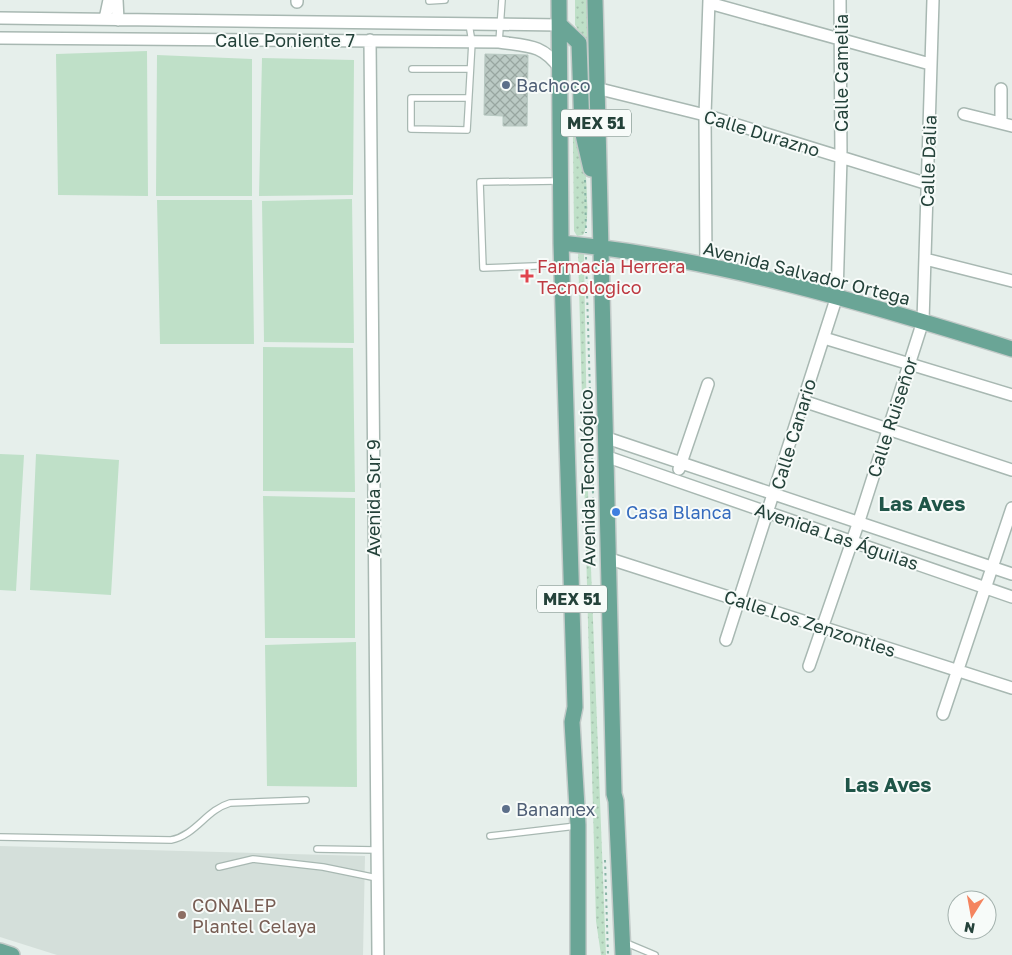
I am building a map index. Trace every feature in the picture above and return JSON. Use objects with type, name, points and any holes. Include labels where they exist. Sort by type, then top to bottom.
[{"type":"main road","name":"Avenida Tecnológico","points":[[560,0],[561,243],[575,708],[572,722],[578,825],[578,955]]},
{"type":"main road","name":"Avenida Tecnológico","points":[[595,0],[604,437],[620,951]]},
{"type":"main road","points":[[560,25],[579,43],[582,130],[598,199]]},
{"type":"main road","name":"Avenida Salvador Ortega","points":[[561,243],[600,247],[706,266],[837,296],[1012,349]]},
{"type":"main road","points":[[575,708],[581,780],[587,955]]},
{"type":"main road","points":[[0,951],[12,955]]},
{"type":"street","points":[[105,19],[109,0]]},
{"type":"street","points":[[117,0],[118,20]]},
{"type":"street","name":"Calle Camelia","points":[[837,296],[841,158],[840,0]]},
{"type":"street","name":"Calle Dalia","points":[[923,321],[933,0]]},
{"type":"street","points":[[706,266],[705,115],[709,2],[930,64]]},
{"type":"street","name":"Calle Poniente 7","points":[[0,18],[560,25]]},
{"type":"street","name":"Calle Poniente 7","points":[[0,38],[499,42],[536,47],[553,58],[560,69]]},
{"type":"street","name":"Avenida Sur 9","points":[[370,40],[378,955]]},
{"type":"street","name":"Calle Durazno","points":[[596,88],[705,115],[928,184]]},
{"type":"street","points":[[964,114],[1006,124],[1001,89]]},
{"type":"street","points":[[925,259],[1012,281]]},
{"type":"street","name":"Calle Canario","points":[[726,640],[837,296]]},
{"type":"street","name":"Calle Ruiseñor","points":[[809,666],[821,626],[858,524],[923,321]]},
{"type":"street","points":[[824,338],[1012,395]]},
{"type":"street","points":[[676,480],[708,384]]},
{"type":"street","points":[[803,402],[1012,470]]},
{"type":"street","name":"Avenida Las Águilas","points":[[604,437],[774,496],[1012,574]]},
{"type":"street","name":"Avenida Las Águilas","points":[[605,456],[1012,597]]},
{"type":"street","points":[[943,714],[1012,508]]},
{"type":"street","name":"Calle Los Zenzontles","points":[[608,558],[1012,688]]},
{"type":"lane","points":[[428,0],[445,0]]},
{"type":"lane","points":[[499,42],[502,0]]},
{"type":"lane","points":[[468,98],[411,98],[411,130],[467,130],[472,42],[469,24]]},
{"type":"lane","points":[[412,69],[470,69]]},
{"type":"lane","points":[[561,181],[480,182],[483,268],[562,265]]},
{"type":"lane","points":[[0,837],[171,840],[184,838],[218,806],[230,803],[306,800]]},
{"type":"lane","points":[[490,836],[578,825]]},
{"type":"lane","points":[[317,849],[376,850]]},
{"type":"lane","points":[[219,867],[253,859],[314,866],[377,878]]},
{"type":"lane","points":[[620,951],[655,955]]},
{"type":"shaded area","name":"CONALEP Plantel Celaya","points":[[0,846],[365,856],[363,955],[57,955],[0,937]]},
{"type":"green space","points":[[575,0],[587,0],[587,49],[575,25]]},
{"type":"green space","points":[[147,51],[148,196],[58,195],[56,54]]},
{"type":"green space","points":[[157,55],[252,59],[252,196],[156,196]]},
{"type":"green space","points":[[572,55],[584,149],[587,204],[586,224],[583,235],[577,236],[574,231]]},
{"type":"green space","points":[[262,58],[354,60],[353,195],[259,196]]},
{"type":"green space","points":[[352,199],[354,343],[264,342],[262,201]]},
{"type":"green space","points":[[157,200],[252,200],[254,344],[160,344]]},
{"type":"green space","points":[[578,250],[584,250],[588,491],[606,955],[601,955],[596,921]]},
{"type":"green space","points":[[263,347],[353,348],[355,492],[263,491]]},
{"type":"green space","points":[[0,454],[24,455],[16,591],[0,590]]},
{"type":"green space","points":[[36,454],[119,460],[111,595],[30,590]]},
{"type":"green space","points":[[263,496],[355,498],[355,638],[265,638]]},
{"type":"green space","points":[[356,642],[357,787],[267,786],[265,645]]},
{"type":"building","name":"Bachoco","points":[[485,54],[528,55],[527,126],[503,126],[503,116],[484,115]]},
{"type":"place","name":"Bachoco","points":[[506,85]]},
{"type":"place","name":"Farmacia Herrera Tecnologico","points":[[527,276]]},
{"type":"place","name":"Casa Blanca","points":[[616,512]]},
{"type":"place","name":"Banamex","points":[[506,809]]},
{"type":"place","name":"CONALEP Plantel Celaya","points":[[182,915]]},
{"type":"district","name":"Las Aves","points":[[922,503]]},
{"type":"district","name":"Las Aves","points":[[888,784]]}]
